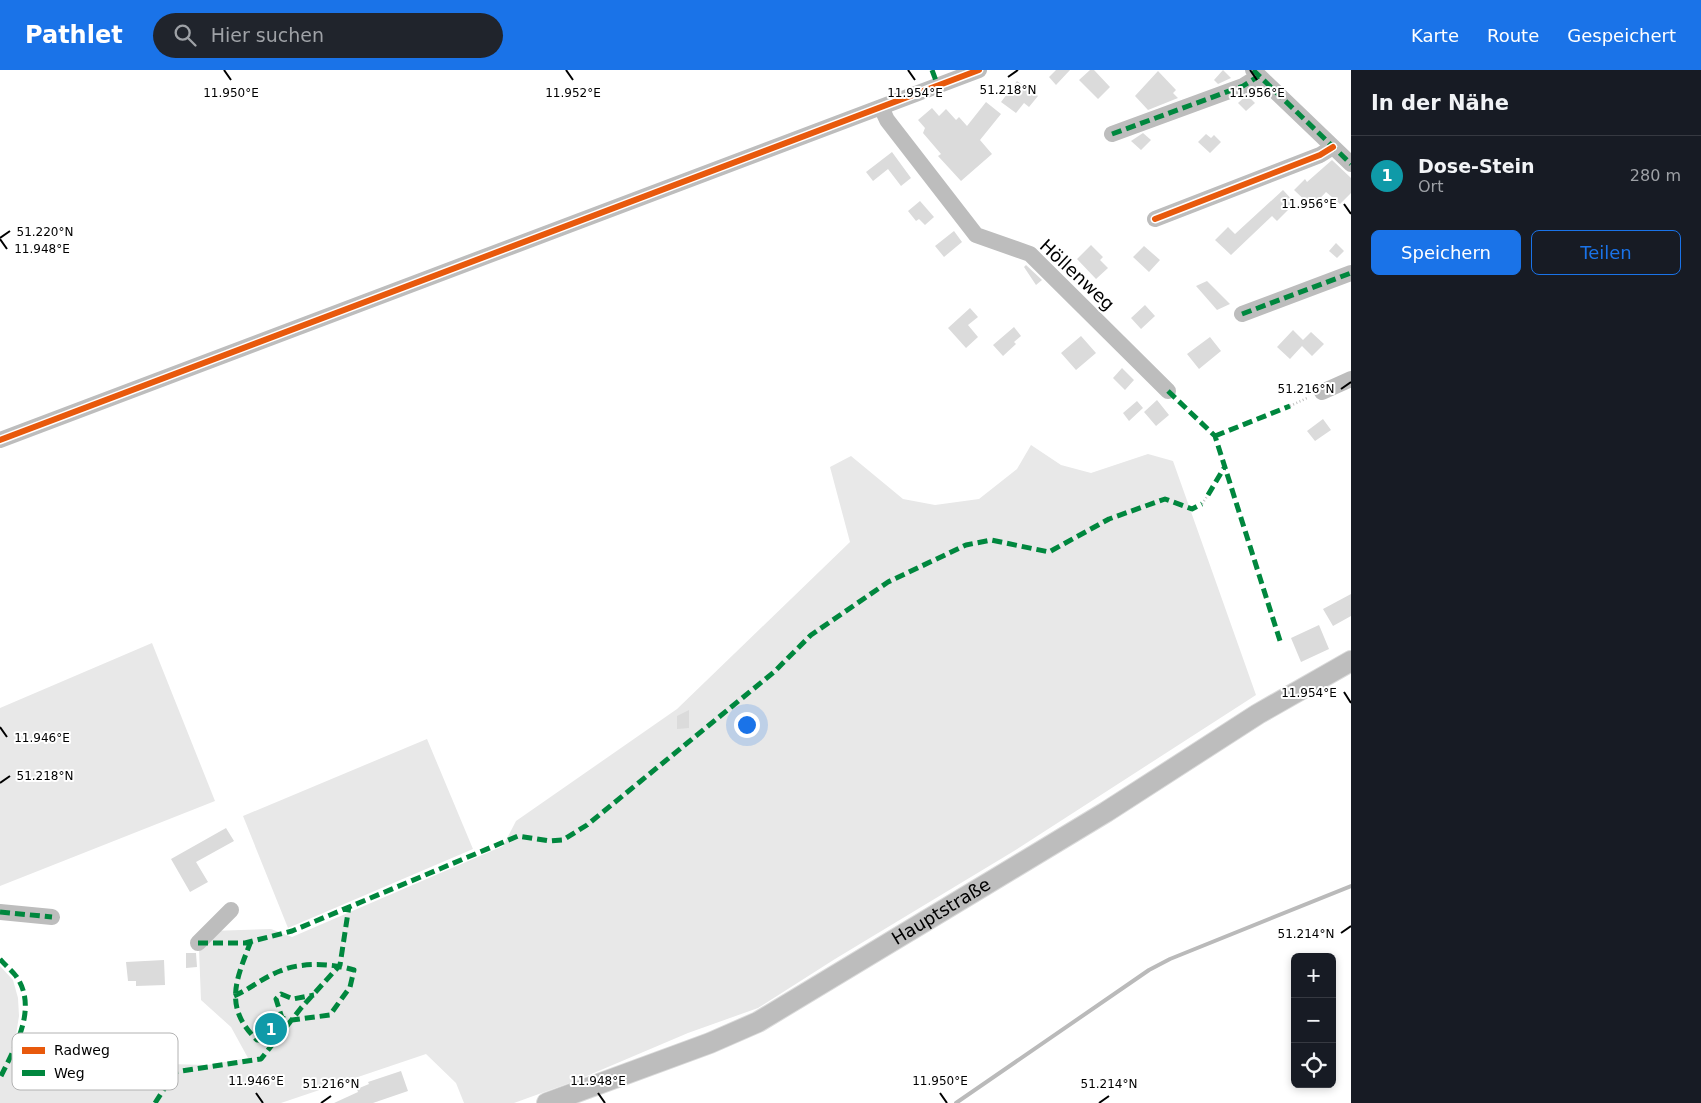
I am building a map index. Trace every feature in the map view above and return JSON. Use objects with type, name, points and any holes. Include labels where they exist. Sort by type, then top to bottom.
[{"type":"main road","name":"Hauptstraße","points":[[547,1103],[738,1032],[784,1008],[882,946],[1106,812],[1199,751],[1351,661]]},
{"type":"street","points":[[0,440],[979,70]]},
{"type":"street","points":[[1112,134],[1243,86],[1256,73],[1351,164]]},
{"type":"street","name":"Höllenweg","points":[[881,107],[887,120],[976,235],[1030,254],[1168,391]]},
{"type":"street","points":[[1155,218],[1320,155],[1333,147]]},
{"type":"street","points":[[1242,314],[1351,273]]},
{"type":"street","points":[[1322,392],[1351,379]]},
{"type":"street","points":[[198,943],[231,910]]},
{"type":"street","points":[[0,912],[52,917]]},
{"type":"path","points":[[1290,406],[1322,392]]},
{"type":"path","points":[[1202,504],[1208,495]]},
{"type":"shaded area","points":[[1031,445],[1061,465],[1091,473],[1148,454],[1173,461],[1256,695],[1014,851],[835,959],[758,1008],[688,1033],[575,1081],[514,1103],[464,1103],[456,1083],[426,1054],[281,1103],[0,1103],[0,966],[13,980],[18,998],[19,1016],[16,1033],[12,1033],[12,1090],[178,1090],[178,1064],[208,1065],[248,1058],[231,1027],[201,1000],[199,949],[211,931],[271,929],[292,937],[503,846],[516,821],[677,709],[850,542],[830,467],[851,456],[903,499],[935,505],[979,499],[1017,469]]},
{"type":"shaded area","points":[[152,643],[215,801],[0,886],[0,708]]},
{"type":"shaded area","points":[[427,739],[473,849],[288,928],[243,816]]},
{"type":"building","points":[[1056,70],[1070,70],[1056,85],[1049,77]]},
{"type":"building","points":[[1090,70],[1094,70],[1110,87],[1098,99],[1079,80]]},
{"type":"building","points":[[1223,70],[1231,78],[1218,84],[1214,80]]},
{"type":"building","points":[[1158,71],[1176,90],[1173,93],[1178,98],[1148,110],[1135,96]]},
{"type":"building","points":[[1017,81],[1038,96],[1029,107],[1024,103],[1016,113],[1001,102]]},
{"type":"building","points":[[1247,95],[1255,103],[1246,111],[1238,103]]},
{"type":"building","points":[[986,102],[1001,114],[980,140],[992,154],[961,181],[938,156],[941,154],[923,133],[925,128],[918,120],[932,108],[939,116],[946,109],[956,120],[959,117],[967,126]]},
{"type":"building","points":[[1143,133],[1151,140],[1141,150],[1131,141]]},
{"type":"building","points":[[1206,134],[1211,138],[1214,135],[1221,142],[1210,153],[1198,142]]},
{"type":"building","points":[[892,152],[911,178],[901,186],[888,169],[873,181],[866,172]]},
{"type":"building","points":[[1332,160],[1351,178],[1351,193],[1340,204],[1326,192],[1312,207],[1294,190],[1305,179],[1307,182]]},
{"type":"building","points":[[1283,190],[1295,203],[1277,221],[1272,216],[1231,255],[1215,240],[1228,227],[1235,234]]},
{"type":"building","points":[[920,201],[934,217],[925,225],[919,219],[916,221],[908,211]]},
{"type":"building","points":[[954,231],[962,242],[944,257],[935,246]]},
{"type":"building","points":[[1336,243],[1344,251],[1337,258],[1329,251]]},
{"type":"building","points":[[1091,245],[1103,257],[1100,260],[1108,268],[1096,279],[1077,259]]},
{"type":"building","points":[[1144,246],[1160,260],[1149,272],[1133,257]]},
{"type":"building","points":[[1026,265],[1042,280],[1036,285],[1024,267]]},
{"type":"building","points":[[1207,281],[1230,304],[1217,310],[1196,286]]},
{"type":"building","points":[[1145,305],[1155,316],[1141,329],[1131,318]]},
{"type":"building","points":[[970,308],[978,317],[968,325],[978,337],[966,348],[948,328]]},
{"type":"building","points":[[1014,327],[1021,336],[1014,342],[1016,344],[1003,356],[993,345]]},
{"type":"building","points":[[1293,330],[1303,340],[1311,332],[1324,344],[1312,356],[1302,346],[1290,359],[1277,347]]},
{"type":"building","points":[[1081,336],[1096,353],[1076,370],[1061,353]]},
{"type":"building","points":[[1210,337],[1221,351],[1199,369],[1187,354]]},
{"type":"building","points":[[1122,368],[1134,380],[1125,390],[1113,378]]},
{"type":"building","points":[[1157,400],[1169,415],[1156,426],[1144,412]]},
{"type":"building","points":[[1137,401],[1143,408],[1129,421],[1123,413]]},
{"type":"building","points":[[1323,419],[1331,430],[1315,441],[1307,431]]},
{"type":"building","points":[[1351,594],[1351,616],[1333,626],[1323,609]]},
{"type":"building","points":[[1319,625],[1329,649],[1301,662],[1291,638]]},
{"type":"building","points":[[689,710],[689,728],[677,729],[677,716]]},
{"type":"building","points":[[226,828],[234,841],[196,862],[208,882],[190,892],[171,859]]},
{"type":"building","points":[[186,953],[196,953],[197,967],[186,968]]},
{"type":"building","points":[[164,960],[165,985],[136,986],[136,981],[128,981],[126,962]]},
{"type":"building","points":[[401,1071],[408,1091],[373,1103],[334,1103],[358,1092],[357,1089],[369,1084],[368,1082]]},
{"type":"waterway","points":[[956,1103],[1149,970],[1170,959],[1351,886]]},
{"type":"marked path","points":[[932,70],[938,86]]},
{"type":"marked path","points":[[1253,70],[1351,164]]},
{"type":"marked path","points":[[1112,134],[1243,86],[1259,76]]},
{"type":"marked path","points":[[1242,314],[1351,273]]},
{"type":"marked path","points":[[1168,391],[1215,436],[1281,644]]},
{"type":"marked path","points":[[1215,436],[1290,406]]},
{"type":"marked path","points":[[1208,495],[1224,468]]},
{"type":"marked path","points":[[198,943],[245,943],[292,931],[518,836],[550,841],[563,840],[587,825],[774,672],[811,635],[888,582],[966,545],[991,540],[1049,552],[1109,519],[1165,499],[1192,509],[1202,504]]},
{"type":"marked path","points":[[178,1072],[261,1059],[301,1008],[340,965],[349,906]]},
{"type":"marked path","points":[[0,912],[52,917]]},
{"type":"marked path","points":[[251,941],[237,981],[236,1004],[246,1028],[257,1040],[276,1040]]},
{"type":"marked path","points":[[0,959],[16,976],[22,988],[25,1001],[25,1015],[20,1033]]},
{"type":"marked path","points":[[234,996],[274,974],[297,966],[317,964],[354,970],[350,987],[330,1015],[292,1020],[282,1018],[276,999],[281,994],[293,999],[314,995]]},
{"type":"marked path","points":[[0,1078],[12,1054]]},
{"type":"marked path","points":[[155,1103],[163,1090]]},
{"type":"cycle path","points":[[0,440],[979,70]]},
{"type":"cycle path","points":[[1155,219],[1320,155],[1333,147]]},
{"type":"place","name":"Dose-Stein","points":[[271,1029]]}]
